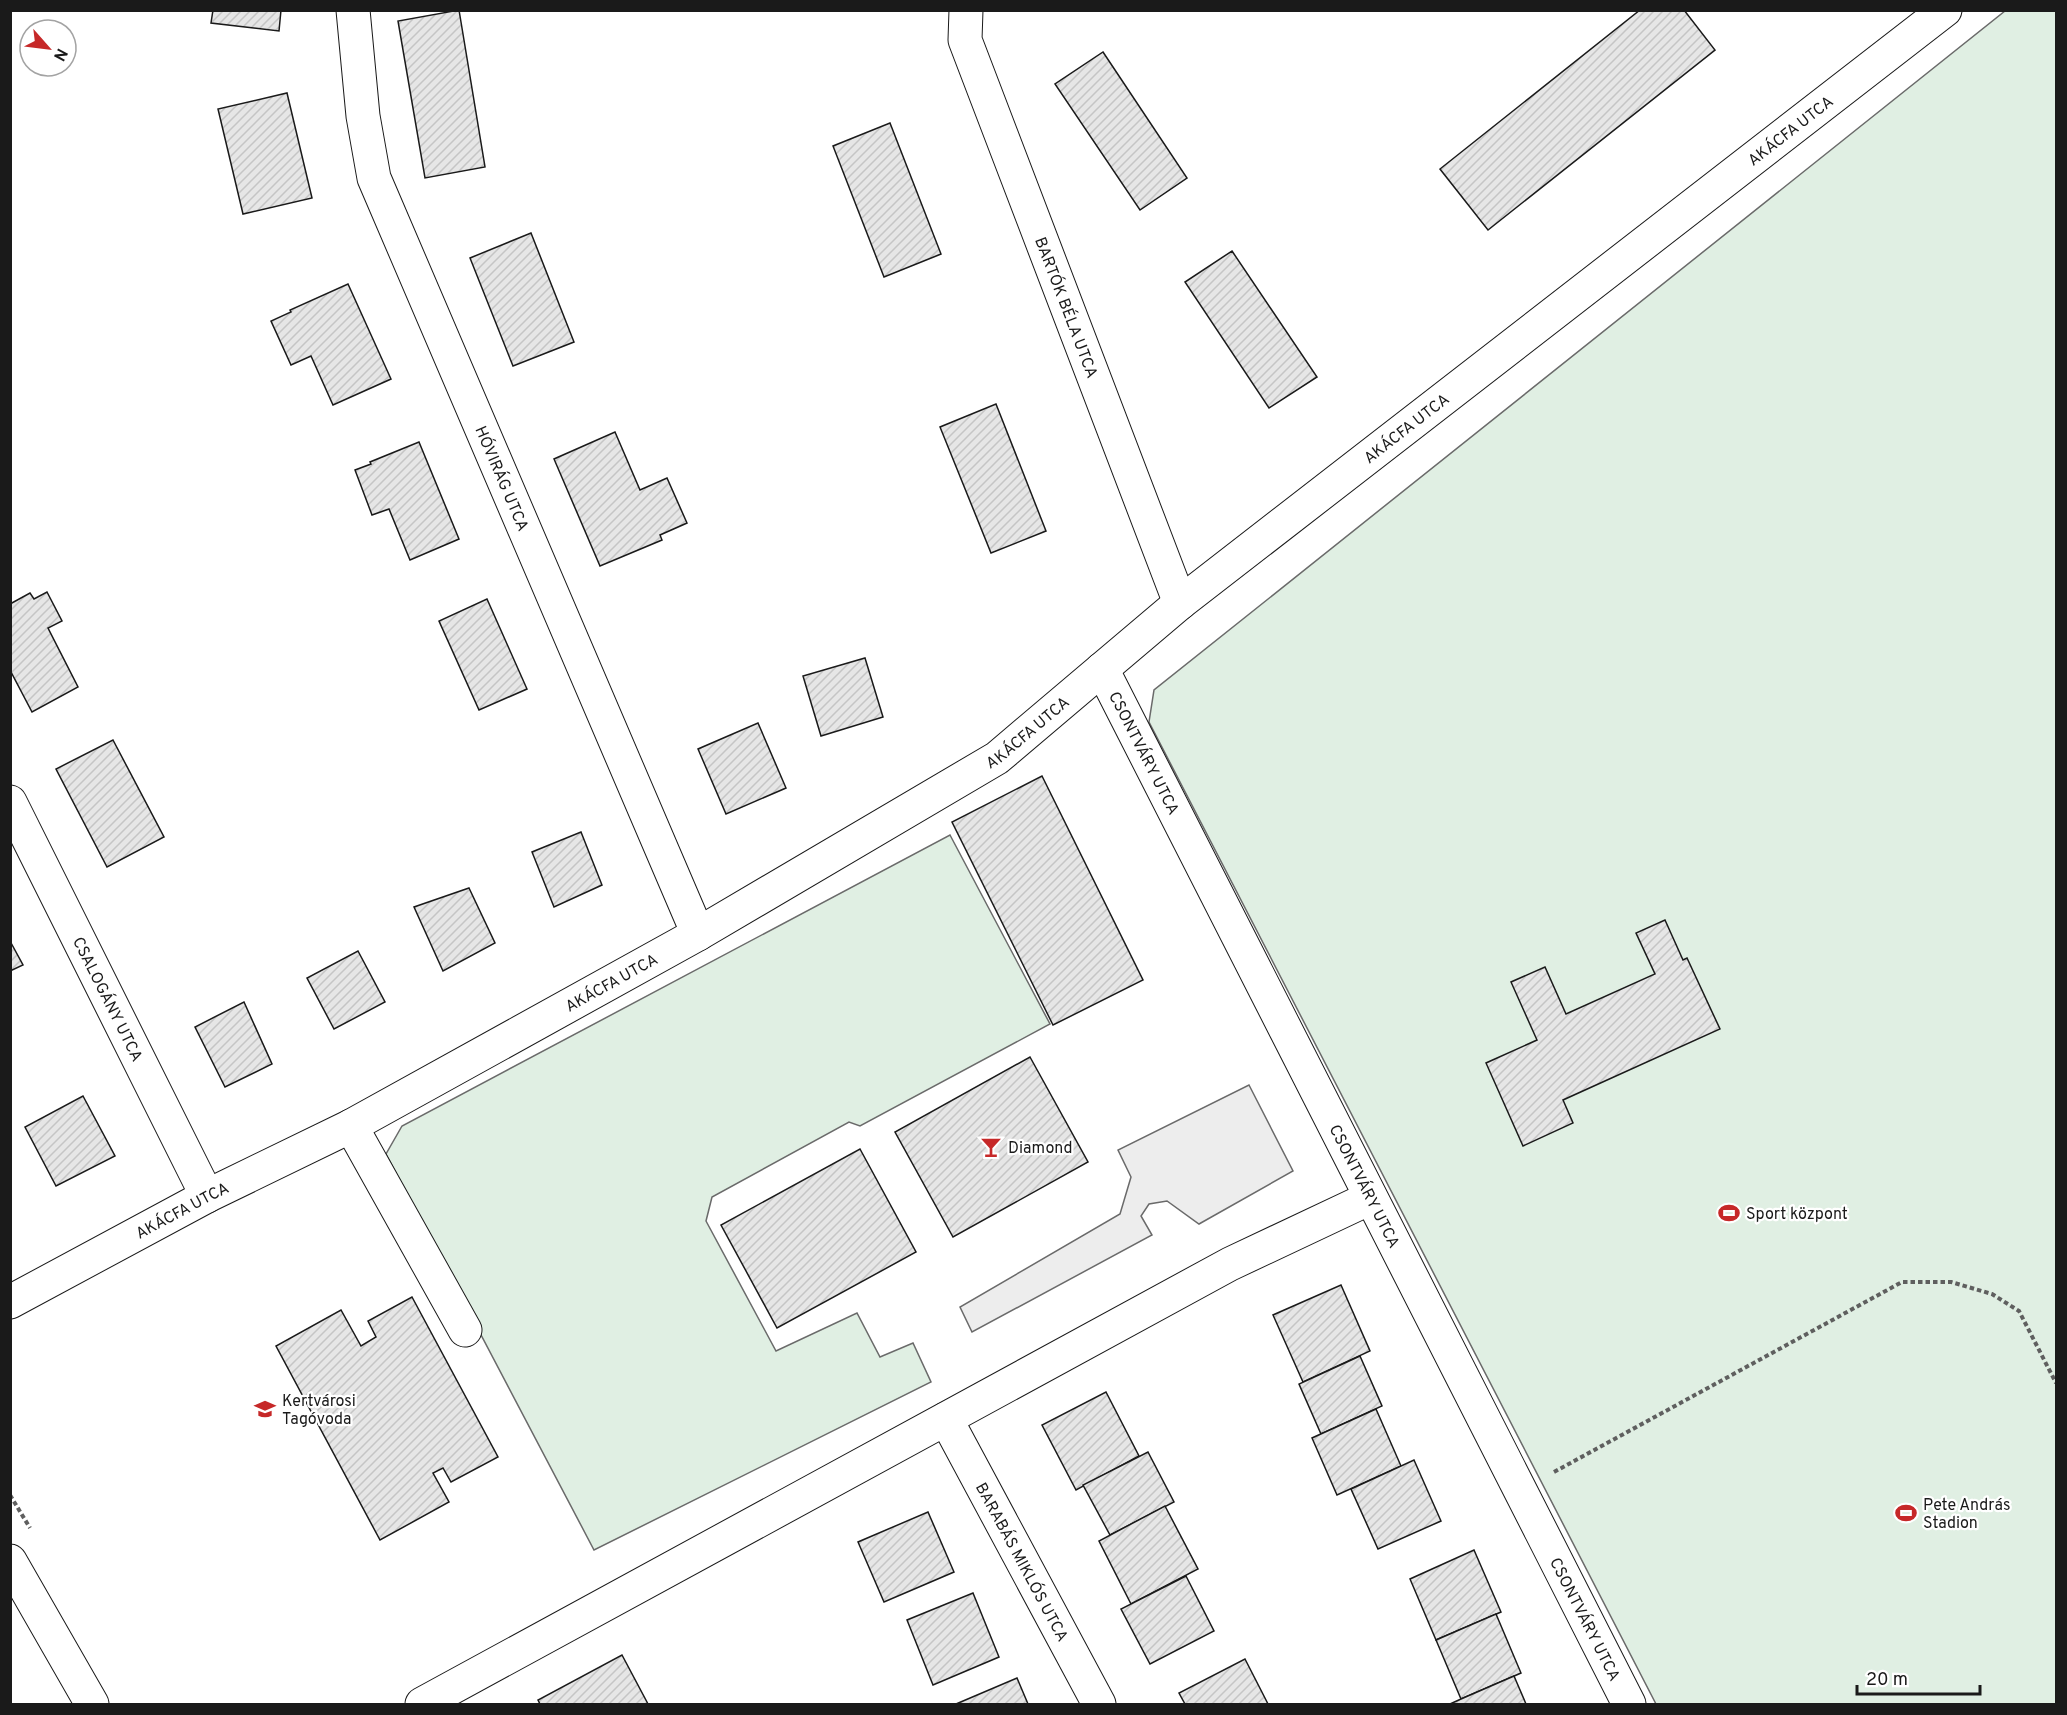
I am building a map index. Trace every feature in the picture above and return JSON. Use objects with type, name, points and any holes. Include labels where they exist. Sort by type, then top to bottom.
[{"type":"street","name":"HÓVIRÁG UTCA","points":[[353,10],[363,116],[374,178],[698,934]]},
{"type":"street","name":"BARTÓK BÉLA UTCA","points":[[966,10],[964,40],[1180,603]]},
{"type":"street","name":"AKÁCFA UTCA","points":[[10,1302],[207,1196],[351,1126],[698,934],[997,758],[1180,603],[1945,10]]},
{"type":"street","name":"CSONTVÁRY UTCA","points":[[1102,669],[1629,1704]]},
{"type":"street","name":"CSALOGÁNY UTCA","points":[[10,802],[207,1196]]},
{"type":"street","points":[[351,1126],[465,1330]]},
{"type":"street","points":[[422,1704],[468,1694],[946,1419],[1230,1264],[1370,1198]]},
{"type":"street","name":"BARABÁS MIKLÓS UTCA","points":[[946,1419],[1099,1704]]},
{"type":"street","points":[[14,1577],[92,1704]]},
{"type":"path","points":[[1520,1491],[1902,1282],[1951,1282],[1992,1294],[2019,1311],[2056,1383]]},
{"type":"green space","name":"Sport központ","points":[[2005,11],[2056,11],[2056,1704],[1656,1704],[1149,722],[1154,690]]},
{"type":"green space","points":[[950,835],[1050,1024],[860,1126],[849,1122],[712,1197],[706,1221],[776,1351],[857,1313],[880,1357],[913,1343],[931,1382],[594,1550],[386,1154],[402,1126]]},
{"type":"shaded area","points":[[1249,1085],[1293,1171],[1199,1224],[1167,1201],[1149,1204],[1141,1216],[1152,1235],[972,1332],[960,1307],[1120,1214],[1131,1177],[1118,1150]]},
{"type":"building","points":[[213,10],[281,10],[279,31],[211,23]]},
{"type":"building","points":[[459,10],[485,167],[425,178],[398,21]]},
{"type":"building","points":[[1640,10],[1684,10],[1715,50],[1488,230],[1440,169]]},
{"type":"building","points":[[1103,52],[1187,178],[1140,210],[1055,84]]},
{"type":"building","points":[[287,93],[312,198],[243,214],[218,109]]},
{"type":"building","points":[[890,123],[941,254],[884,277],[833,146]]},
{"type":"building","points":[[531,233],[574,342],[513,366],[470,258]]},
{"type":"building","points":[[1232,251],[1317,377],[1269,408],[1185,282]]},
{"type":"building","points":[[348,284],[391,379],[333,405],[311,356],[291,365],[271,321]]},
{"type":"building","points":[[996,404],[1046,531],[991,553],[940,427]]},
{"type":"building","points":[[615,432],[640,490],[667,478],[687,523],[660,535],[662,540],[600,566],[554,459]]},
{"type":"building","points":[[419,442],[459,539],[410,560],[389,509],[372,515],[355,470]]},
{"type":"building","points":[[47,592],[62,621],[48,628],[78,687],[32,712],[10,670],[10,604],[30,593],[34,599]]},
{"type":"building","points":[[487,599],[527,689],[479,710],[439,621]]},
{"type":"building","points":[[865,658],[883,717],[821,736],[803,676]]},
{"type":"building","points":[[758,723],[786,788],[726,814],[698,749]]},
{"type":"building","points":[[113,740],[164,837],[107,867],[56,769]]},
{"type":"building","points":[[1042,776],[1143,980],[1053,1025],[952,822]]},
{"type":"building","points":[[581,832],[602,885],[554,907],[532,852]]},
{"type":"building","points":[[469,888],[495,943],[443,971],[414,907]]},
{"type":"building","points":[[1665,920],[1683,960],[1687,958],[1720,1029],[1563,1100],[1573,1123],[1523,1146],[1486,1063],[1537,1040],[1511,982],[1545,967],[1566,1014],[1655,974],[1636,933]]},
{"type":"building","points":[[10,941],[23,965],[10,971]]},
{"type":"building","points":[[358,951],[385,1002],[334,1029],[307,978]]},
{"type":"building","points":[[244,1002],[272,1064],[225,1087],[195,1027]]},
{"type":"building","name":"Diamond","points":[[1030,1057],[1088,1162],[953,1237],[895,1132]]},
{"type":"building","points":[[83,1096],[115,1156],[56,1186],[25,1127]]},
{"type":"building","points":[[860,1149],[916,1252],[777,1328],[721,1225]]},
{"type":"building","points":[[1341,1285],[1370,1351],[1303,1382],[1273,1315]]},
{"type":"building","points":[[412,1297],[498,1457],[451,1482],[443,1468],[433,1473],[449,1502],[380,1540],[276,1346],[341,1310],[361,1346],[376,1337],[368,1321]]},
{"type":"building","points":[[1360,1356],[1382,1406],[1321,1434],[1299,1384]]},
{"type":"building","points":[[1106,1392],[1139,1456],[1076,1490],[1042,1425]]},
{"type":"building","points":[[1376,1409],[1401,1466],[1337,1495],[1312,1438]]},
{"type":"building","points":[[1148,1452],[1174,1502],[1110,1535],[1083,1485]]},
{"type":"building","points":[[1414,1460],[1441,1521],[1378,1549],[1351,1489]]},
{"type":"building","points":[[1165,1506],[1198,1569],[1131,1604],[1099,1541]]},
{"type":"building","points":[[928,1512],[954,1572],[884,1602],[858,1542]]},
{"type":"building","points":[[1474,1550],[1501,1612],[1436,1640],[1410,1579]]},
{"type":"building","points":[[1186,1576],[1214,1631],[1150,1664],[1121,1609]]},
{"type":"building","points":[[973,1593],[999,1657],[933,1685],[907,1620]]},
{"type":"building","points":[[1496,1614],[1521,1673],[1461,1699],[1436,1640]]},
{"type":"building","points":[[622,1655],[648,1704],[540,1704],[538,1700]]},
{"type":"building","points":[[1245,1659],[1268,1704],[1185,1704],[1179,1693]]},
{"type":"building","points":[[1514,1676],[1526,1704],[1450,1704],[1461,1699]]},
{"type":"building","points":[[1017,1678],[1028,1704],[956,1704]]},
{"type":"place","name":"Diamond","points":[[991,1147]]},
{"type":"place","name":"Sport központ","points":[[1729,1213]]},
{"type":"place","name":"Kertvárosi Tagóvoda","points":[[265,1409]]},
{"type":"place","name":"Pete András Stadion","points":[[1906,1513]]}]
